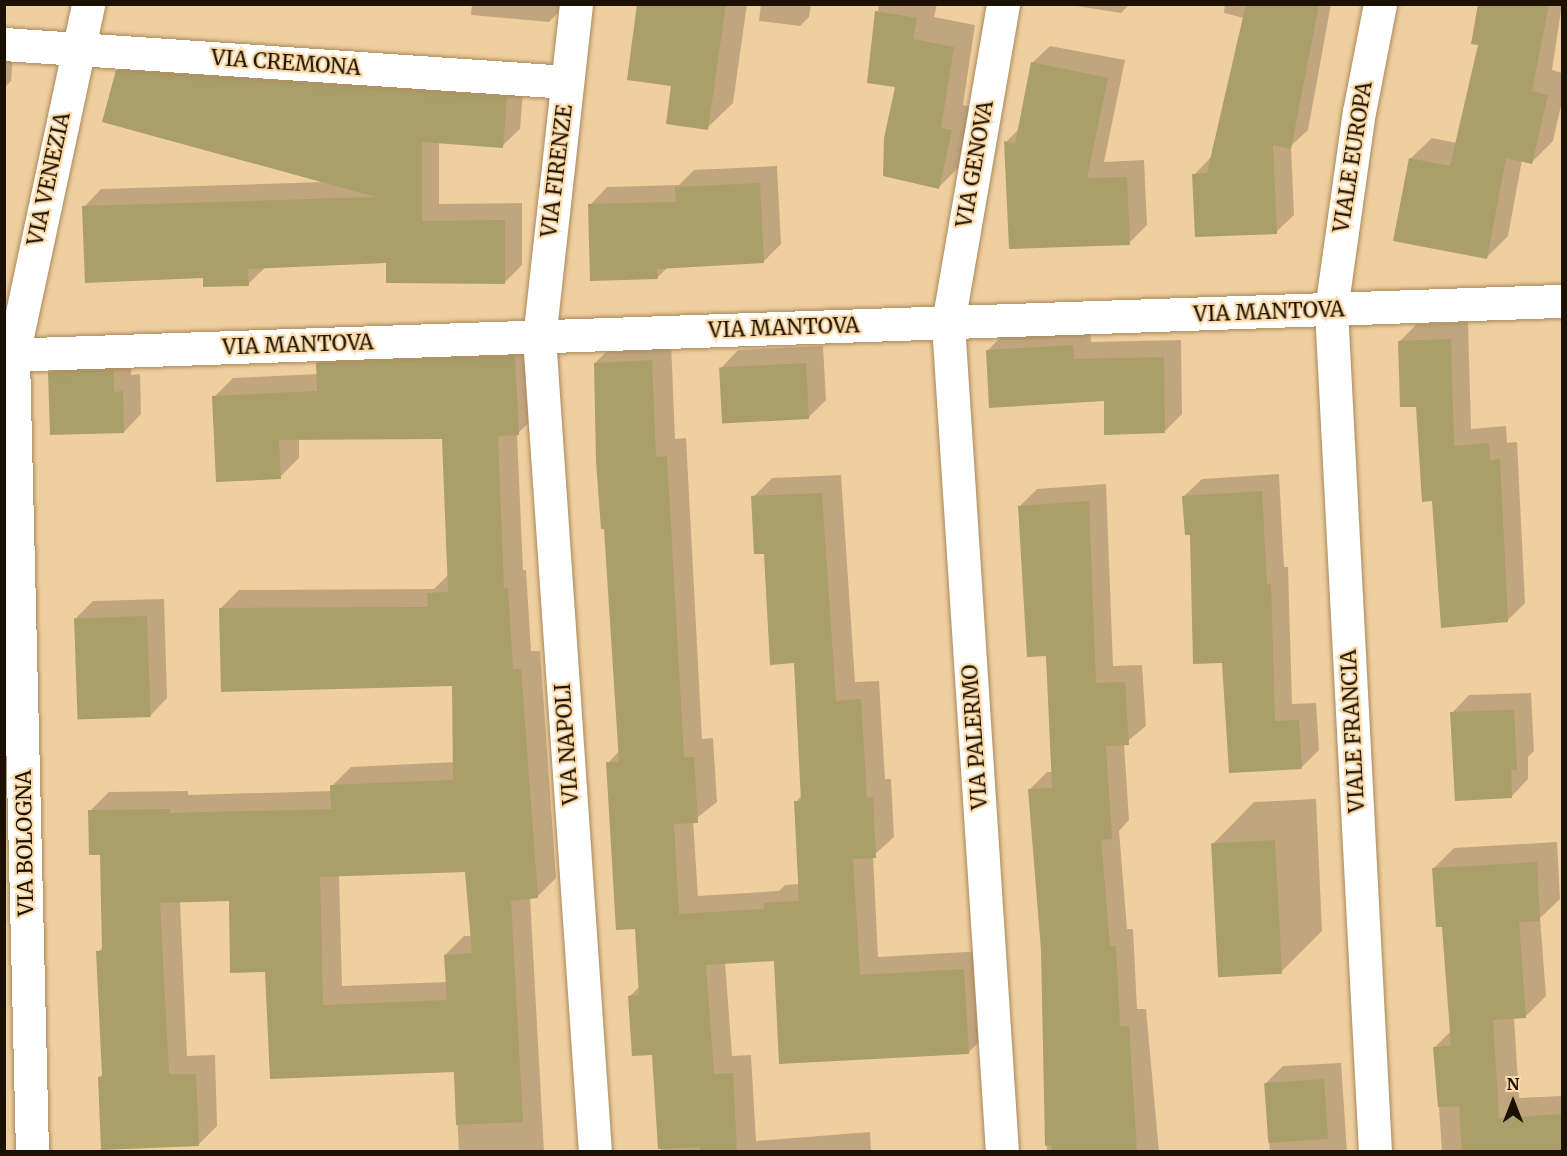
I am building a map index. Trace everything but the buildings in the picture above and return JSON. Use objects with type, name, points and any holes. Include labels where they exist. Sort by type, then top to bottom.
[{"type":"street","name":"VIA VENEZIA","points":[[9,355],[88,4]]},
{"type":"street","name":"VIA FIRENZE","points":[[539,337],[576,4]]},
{"type":"street","name":"VIA GENOVA","points":[[948,323],[1003,4]]},
{"type":"street","name":"VIALE EUROPA","points":[[1331,310],[1359,112],[1380,4]]},
{"type":"street","name":"VIA CREMONA","points":[[4,44],[567,82]]},
{"type":"street","name":"VIA MANTOVA","points":[[9,355],[1563,301]]},
{"type":"street","name":"VIALE FRANCIA","points":[[1331,310],[1375,1152]]},
{"type":"street","name":"VIA PALERMO","points":[[948,323],[1002,1152]]},
{"type":"street","name":"VIA NAPOLI","points":[[539,337],[595,1152]]},
{"type":"street","name":"VIA BOLOGNA","points":[[9,355],[32,1152]]}]
